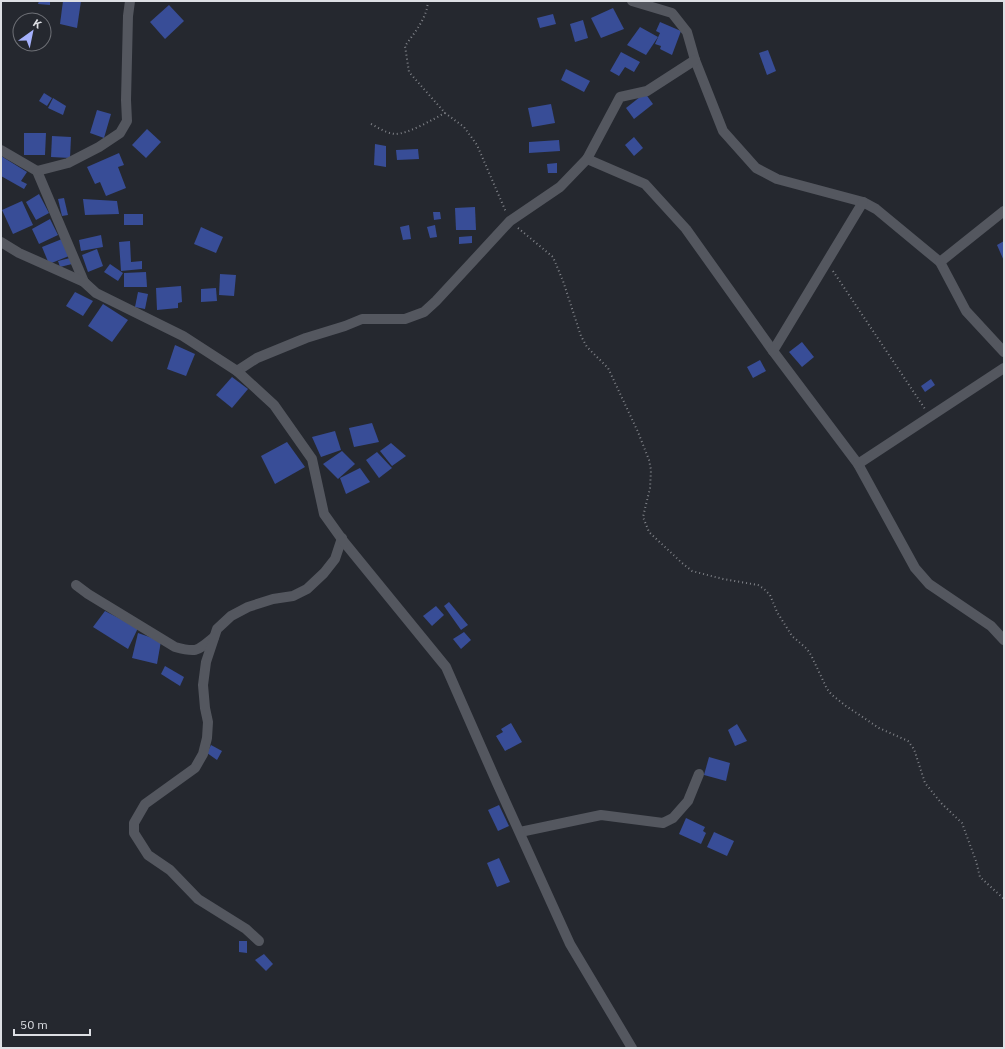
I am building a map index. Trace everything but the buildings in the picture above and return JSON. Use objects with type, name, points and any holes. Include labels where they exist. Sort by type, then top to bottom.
[{"type":"street","points":[[37,172],[68,163],[98,147],[120,132],[127,121],[128,16],[130,1]]},
{"type":"street","points":[[632,1],[672,13],[687,32],[695,60],[723,131],[756,168],[777,179],[863,202],[876,209],[940,262],[966,311],[1004,352]]},
{"type":"street","points":[[237,371],[257,358],[279,348],[362,319],[405,319],[424,312],[510,221],[560,187],[587,159],[620,97],[647,91],[695,60]]},
{"type":"street","points":[[1,150],[37,172],[84,282]]},
{"type":"street","points":[[587,159],[645,184],[686,229],[773,351],[858,464],[915,568],[929,584],[991,626],[1004,640]]},
{"type":"street","points":[[773,351],[863,202]]},
{"type":"street","points":[[940,262],[1004,211]]},
{"type":"street","points":[[1,242],[19,253],[84,282],[96,293],[183,336],[237,371],[274,405],[312,459],[324,514],[446,667],[570,944],[632,1048]]},
{"type":"street","points":[[858,464],[1004,368]]},
{"type":"street","points":[[259,941],[246,929],[198,899],[170,870],[148,855],[134,833],[134,823],[145,804],[195,768],[203,754],[207,738],[208,722],[205,708],[204,684],[206,662],[217,628],[231,616],[248,606],[273,599],[293,596],[307,588],[324,573],[335,559],[342,538]]},
{"type":"street","points":[[76,585],[88,594],[175,647],[191,652],[201,648],[214,637]]},
{"type":"street","points":[[520,832],[601,815],[663,823],[673,818],[688,801],[699,774]]},
{"type":"path","points":[[371,124],[385,132],[396,134],[424,124],[445,113]]},
{"type":"path","points":[[826,262],[930,417]]},
{"type":"path","points":[[638,432],[651,470],[650,488],[643,517],[645,525],[650,532],[692,571],[723,579],[758,585],[770,595],[777,612],[792,636],[807,649],[811,655],[827,689],[832,695],[879,728],[908,741],[914,748],[925,783],[942,804],[962,822],[980,877],[1004,899]]}]
